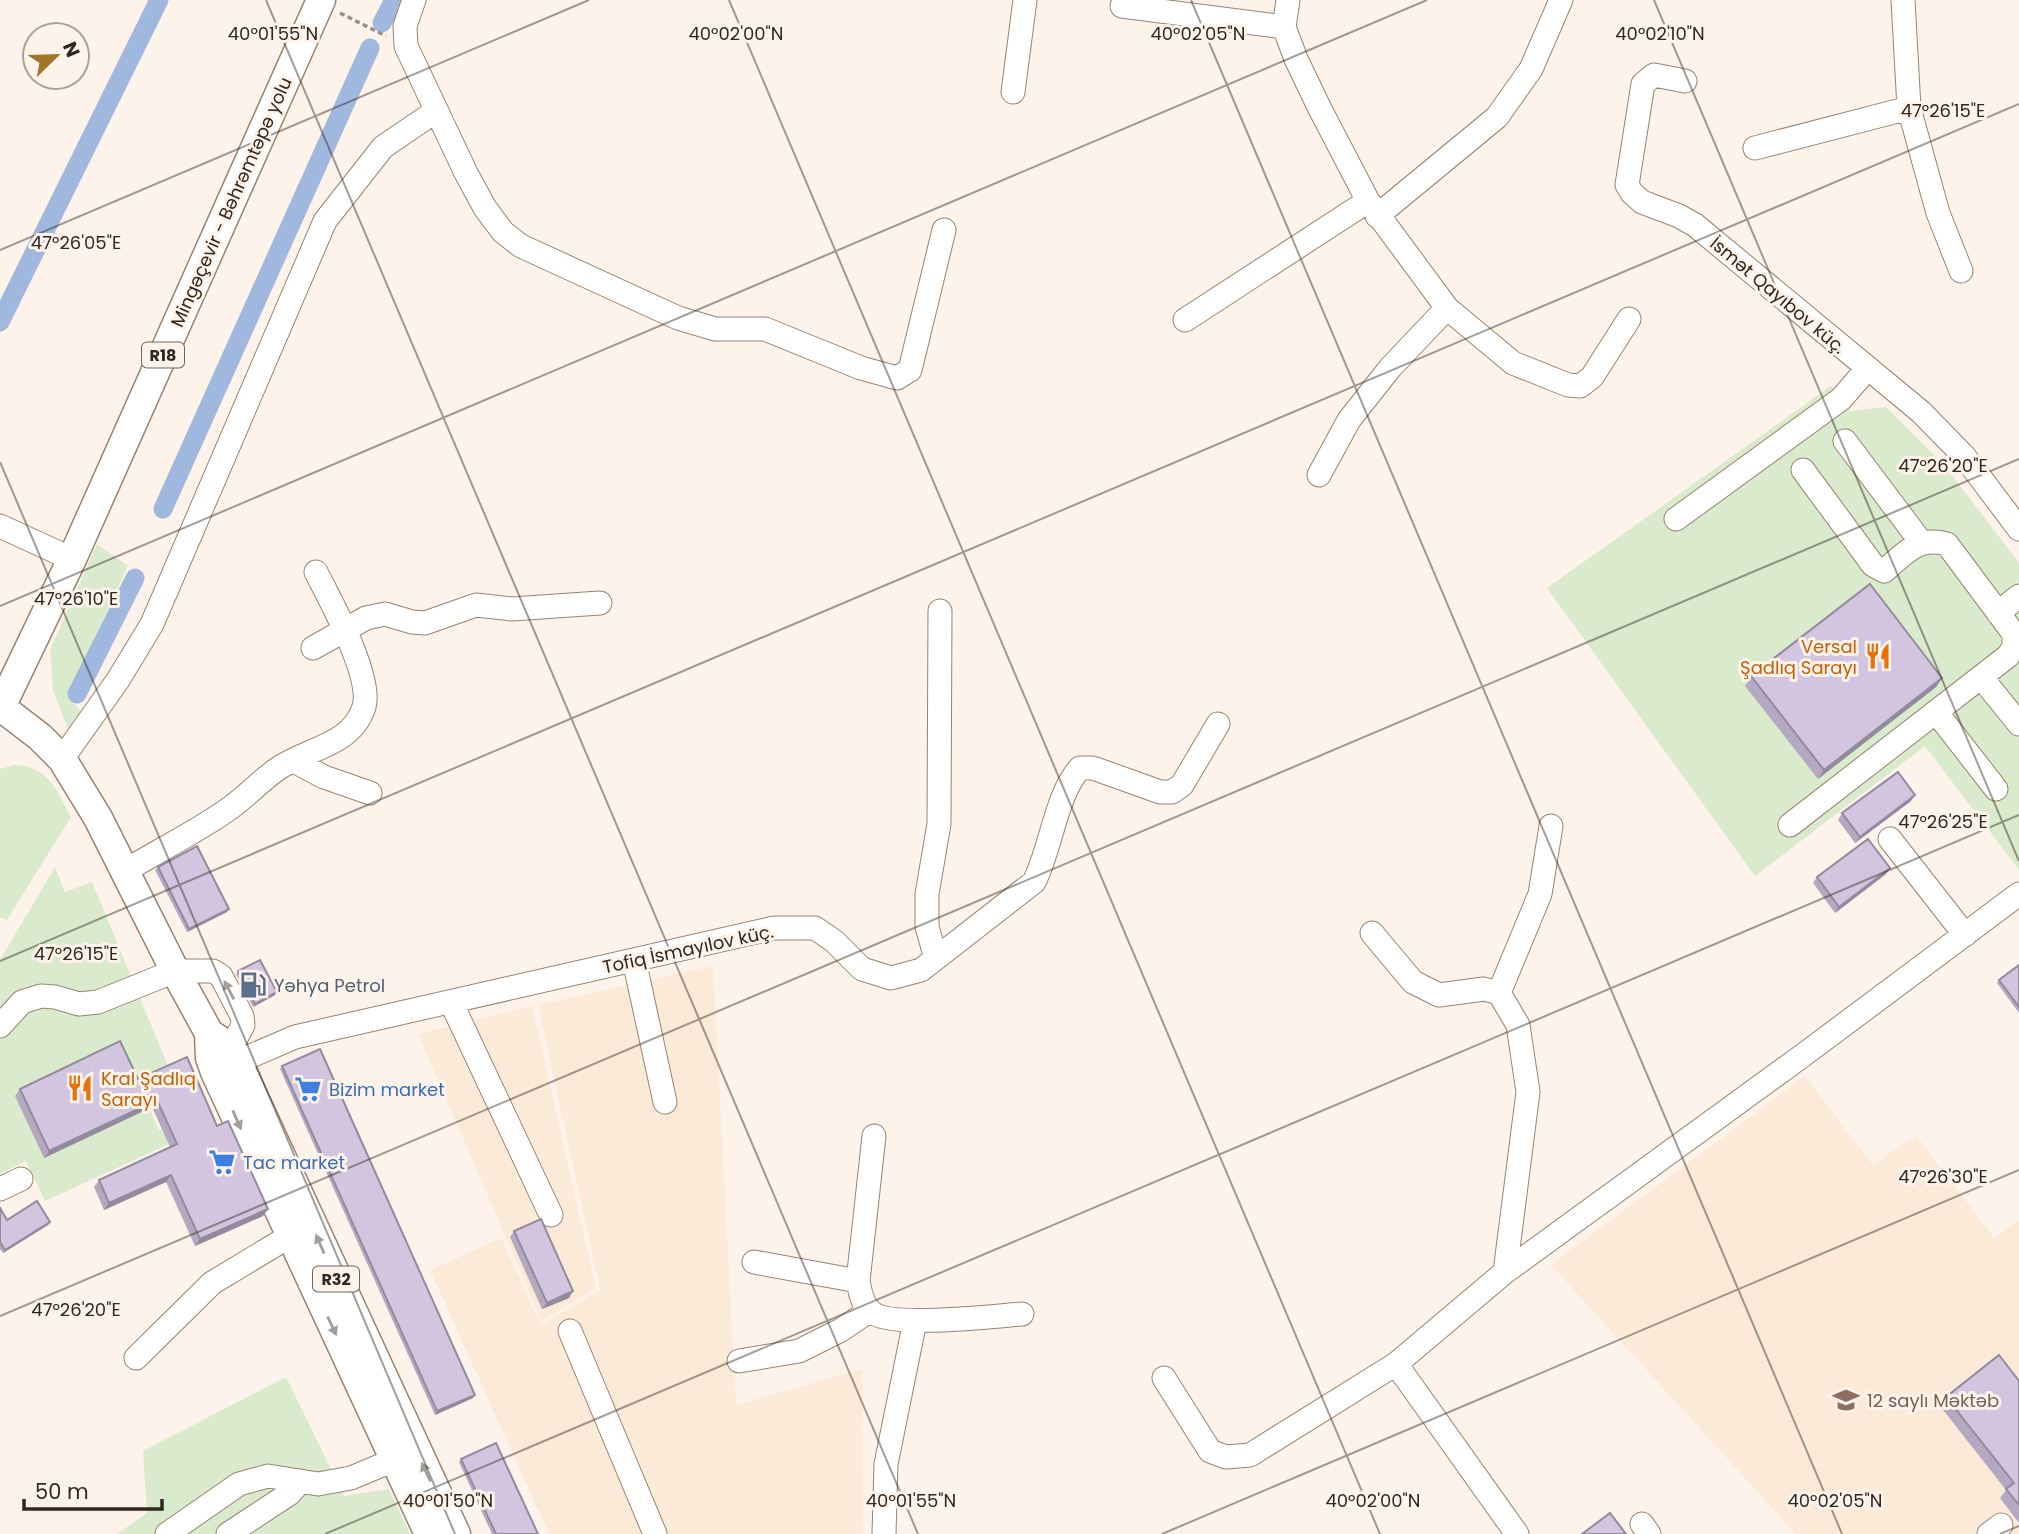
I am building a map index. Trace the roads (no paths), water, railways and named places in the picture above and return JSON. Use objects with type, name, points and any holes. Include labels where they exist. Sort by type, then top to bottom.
[{"type":"main road","name":"Mingəçevir - Bəhrəmtəpə yolu","points":[[0,708],[330,6]]},
{"type":"main road","name":"R32","points":[[0,708],[40,737],[62,759],[98,818],[175,971],[223,1053],[456,1534]]},
{"type":"main road","name":"R32","points":[[223,1053],[290,1236],[429,1534]]},
{"type":"street","points":[[414,0],[405,26],[406,46],[466,173],[485,208],[503,232],[521,246],[678,318],[715,329],[765,329],[861,368],[897,378],[909,370],[944,230]]},
{"type":"street","points":[[1013,92],[1025,0]]},
{"type":"street","points":[[1288,0],[1283,27],[1302,71],[1372,208],[1447,308],[1513,363],[1568,385],[1580,386],[1592,377],[1629,319]]},
{"type":"street","points":[[1185,320],[1372,208],[1497,117],[1531,69],[1561,0]]},
{"type":"street","points":[[1903,0],[1909,108],[1938,213],[1961,271]]},
{"type":"street","points":[[1122,6],[1283,27]]},
{"type":"street","name":"İsmət Qayıbov küç.","points":[[1685,81],[1654,75],[1643,84],[1628,169],[1627,185],[1632,193],[1642,202],[1695,225],[1921,412],[1964,456],[2019,529]]},
{"type":"street","points":[[1755,148],[1909,108]]},
{"type":"street","points":[[62,759],[118,680],[152,624],[325,221],[383,147],[436,111]]},
{"type":"street","points":[[1319,475],[1349,420],[1390,368],[1447,308]]},
{"type":"street","points":[[1676,519],[1841,399],[1867,369]]},
{"type":"street","points":[[1846,441],[1921,542]]},
{"type":"street","points":[[1790,825],[1981,677],[2014,662],[2014,634],[1947,544],[1933,540],[1921,542],[1884,570],[1873,565],[1803,470]]},
{"type":"street","points":[[0,526],[72,559]]},
{"type":"street","points":[[124,871],[227,810],[278,768],[336,741],[354,727],[365,704],[362,680],[345,629],[316,572]]},
{"type":"street","points":[[1998,613],[2019,596]]},
{"type":"street","points":[[313,648],[366,618],[385,614],[425,623],[476,606],[512,609],[600,603]]},
{"type":"street","points":[[936,958],[927,927],[927,894],[939,824],[940,611]]},
{"type":"street","points":[[1981,677],[2019,723]]},
{"type":"street","points":[[1936,712],[1996,789]]},
{"type":"street","name":"Tofiq İsmayılov küç.","points":[[223,1053],[774,928],[815,928],[834,941],[862,969],[891,978],[921,970],[1034,882],[1043,865],[1069,779],[1080,768],[1093,768],[1160,792],[1171,792],[1181,785],[1218,723]]},
{"type":"street","points":[[294,761],[324,777],[370,793]]},
{"type":"street","points":[[1499,993],[1540,894],[1551,826]]},
{"type":"street","points":[[1890,839],[1965,935]]},
{"type":"street","points":[[1164,1378],[1210,1451],[1226,1457],[1250,1455],[1396,1364],[1506,1272],[2019,894]]},
{"type":"street","points":[[1372,933],[1412,982],[1439,995],[1484,989],[1499,993],[1518,1025],[1528,1092],[1506,1272]]},
{"type":"street","points":[[634,960],[665,1102]]},
{"type":"street","points":[[0,1026],[22,1003],[41,996],[79,1004],[98,1002],[175,971],[213,971],[221,976],[242,1016],[243,1025],[223,1053]]},
{"type":"street","points":[[451,1002],[551,1215]]},
{"type":"street","points":[[874,1136],[858,1281],[861,1296],[869,1311],[880,1317],[915,1321],[1022,1314]]},
{"type":"street","points":[[0,1189],[21,1179]]},
{"type":"street","points":[[136,1358],[212,1283],[290,1236]]},
{"type":"street","points":[[754,1262],[858,1281]]},
{"type":"street","points":[[739,1361],[799,1351],[841,1330],[869,1311]]},
{"type":"street","points":[[884,1534],[886,1464],[915,1321]]},
{"type":"street","points":[[570,1331],[655,1534]]},
{"type":"street","points":[[1396,1364],[1517,1534]]},
{"type":"street","points":[[167,1534],[239,1484],[268,1476],[317,1484],[351,1478],[394,1460]]},
{"type":"street","points":[[228,1534],[289,1494],[301,1481]]},
{"type":"waterway","points":[[0,322],[159,0]]},
{"type":"waterway","points":[[382,23],[394,0]]},
{"type":"waterway","points":[[163,509],[370,48]]},
{"type":"waterway","points":[[77,694],[135,578]]},
{"type":"place","name":"Versal Şadlıq Sarayı","points":[[1878,656]]},
{"type":"place","name":"Yəhya Petrol","points":[[253,985]]},
{"type":"place","name":"Kral Şadlıq Sarayı","points":[[80,1088]]},
{"type":"place","name":"Bizim market","points":[[308,1089]]},
{"type":"place","name":"Tac market","points":[[222,1162]]},
{"type":"place","name":"12 saylı Məktəb","points":[[1846,1400]]}]
